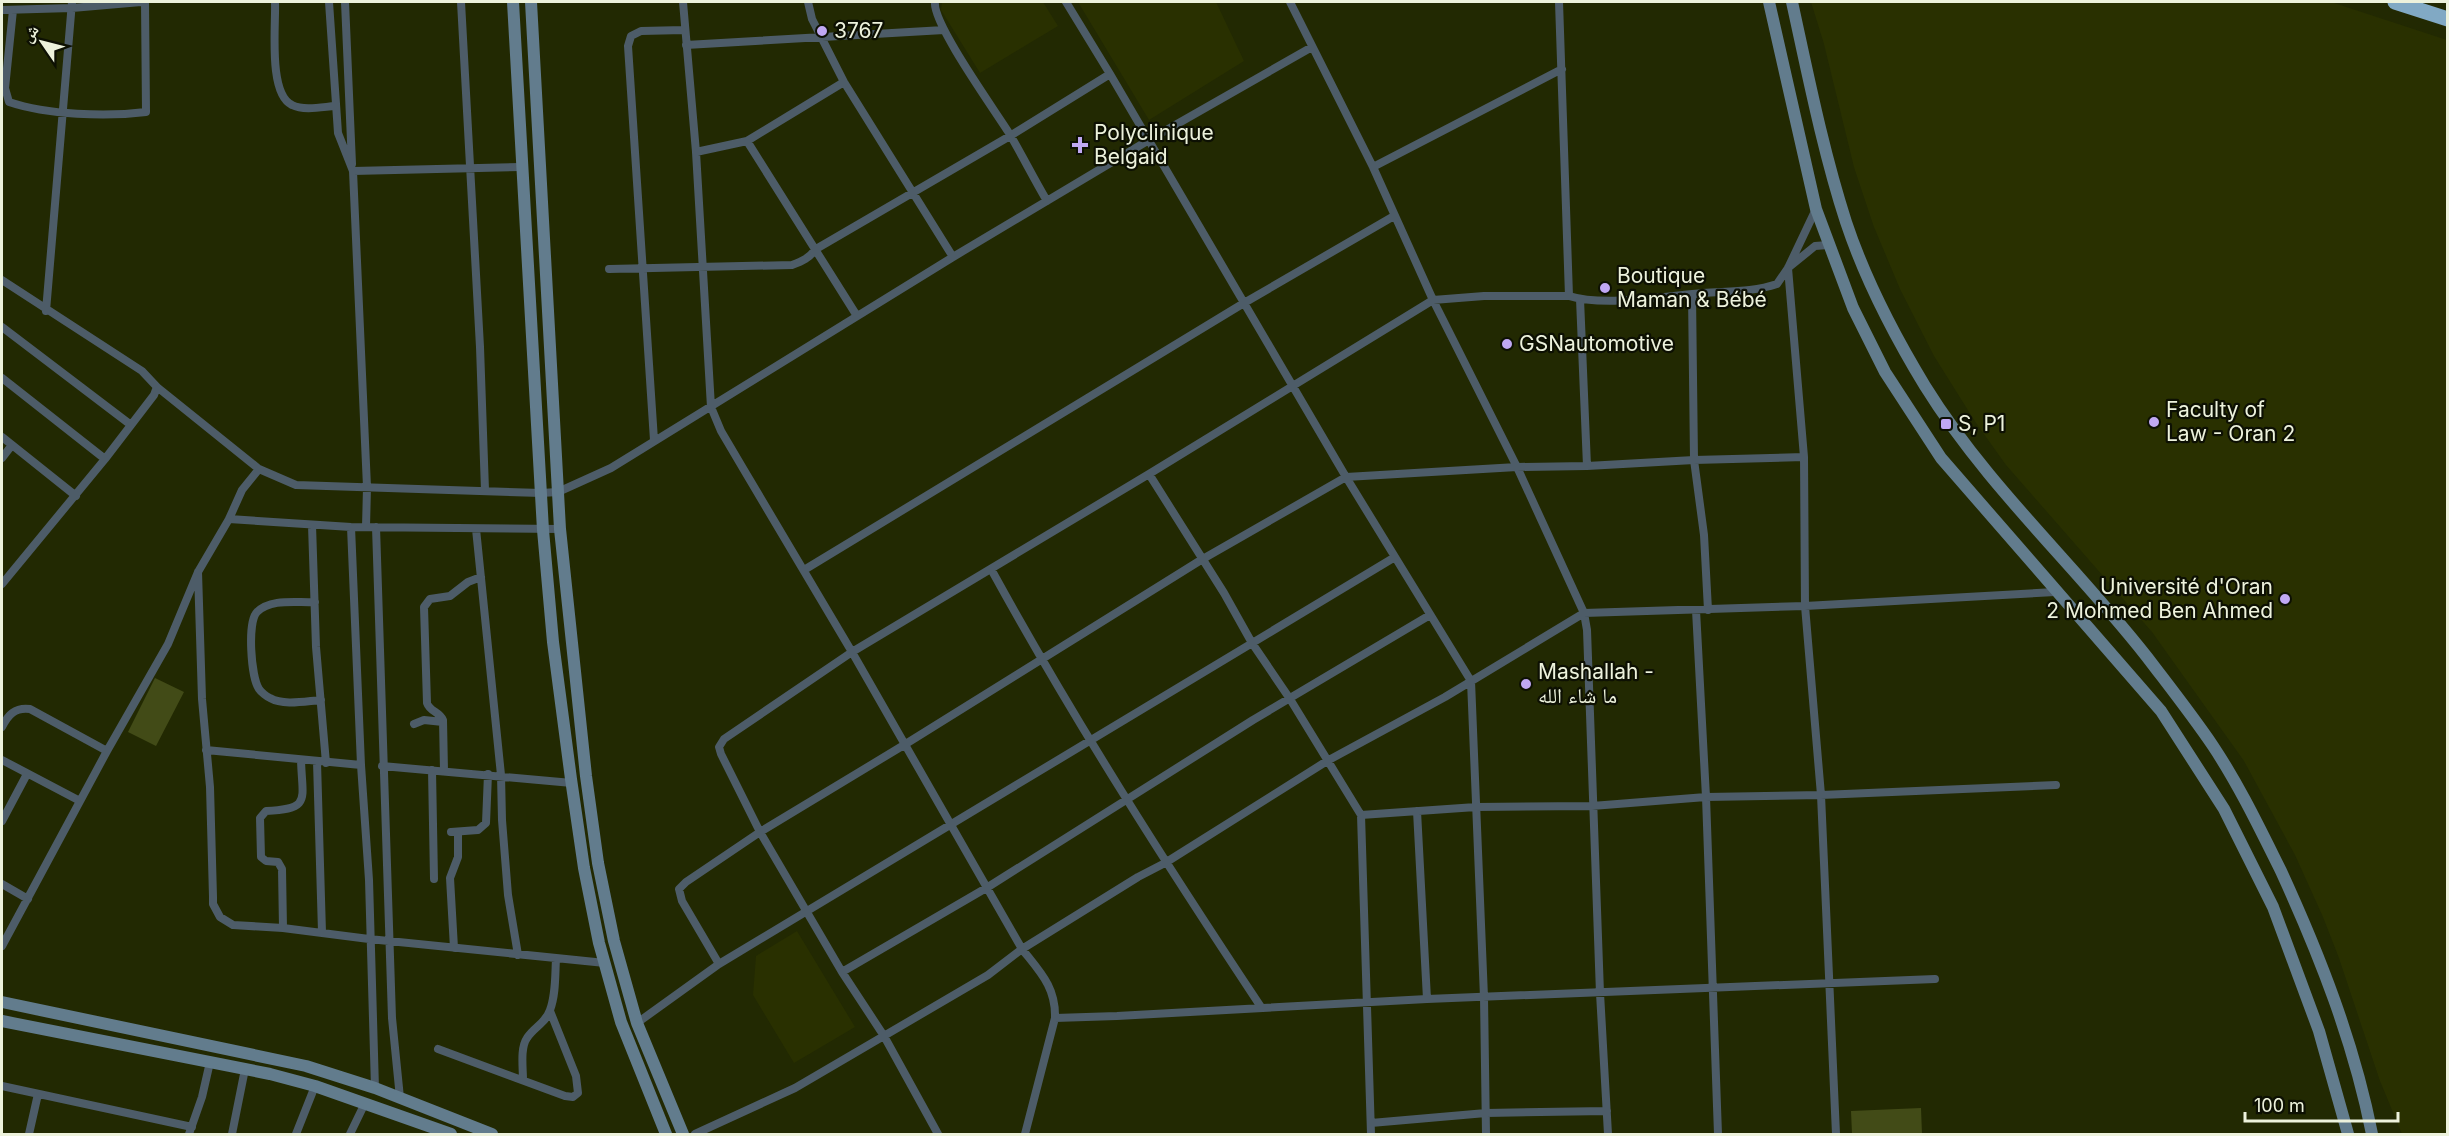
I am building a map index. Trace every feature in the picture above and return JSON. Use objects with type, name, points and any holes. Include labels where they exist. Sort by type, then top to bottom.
[{"type":"highway","points":[[2395,2],[2448,19]]},
{"type":"main road","points":[[513,2],[543,530],[553,642],[572,783],[584,868],[605,963],[621,1022],[666,1134]]},
{"type":"main road","points":[[531,2],[560,529],[571,654],[598,863],[614,941],[637,1023],[683,1134]]},
{"type":"main road","points":[[1769,2],[1816,209],[1853,308],[1885,372],[1941,458],[2055,592],[2161,711],[2224,809],[2272,907],[2319,1031],[2348,1134]]},
{"type":"main road","points":[[1792,2],[1846,223],[1860,259],[1892,325],[1925,385],[1958,436],[2014,505],[2145,655],[2213,747],[2259,826],[2319,960],[2343,1024],[2365,1099],[2372,1134]]},
{"type":"main road","points":[[2,1002],[306,1066],[375,1088],[492,1134]]},
{"type":"main road","points":[[2,1021],[245,1069],[315,1086],[451,1134]]},
{"type":"street","points":[[2,10],[143,2],[146,112],[129,114],[63,111],[20,106],[7,100],[7,67],[13,10]]},
{"type":"street","points":[[275,2],[277,85],[290,104],[298,107],[334,106]]},
{"type":"street","points":[[328,2],[334,106],[338,133],[353,171]]},
{"type":"street","points":[[345,2],[367,487],[366,527]]},
{"type":"street","points":[[461,2],[480,347],[485,490]]},
{"type":"street","points":[[683,2],[696,152],[711,407],[721,431],[852,652],[1022,949],[1048,983],[1055,1000],[1055,1018],[1025,1134]]},
{"type":"street","points":[[808,2],[812,19],[844,82],[954,258]]},
{"type":"street","points":[[935,2],[934,9],[944,30],[1010,136],[1047,201]]},
{"type":"street","points":[[1066,2],[1346,477],[1471,681],[1484,997],[1486,1134]]},
{"type":"street","points":[[1290,2],[1373,167],[1433,300],[1517,467],[1584,613],[1608,1134]]},
{"type":"street","points":[[1559,2],[1569,296]]},
{"type":"street","points":[[46,311],[72,5]]},
{"type":"street","points":[[654,440],[628,46],[631,36],[641,31],[684,30]]},
{"type":"street","points":[[686,45],[944,30]]},
{"type":"street","points":[[2,280],[46,311],[142,371],[157,387],[259,469],[296,485],[334,488],[558,492],[611,468],[1047,201],[1312,47]]},
{"type":"street","points":[[1373,167],[1562,69]]},
{"type":"street","points":[[609,269],[792,265],[809,258],[816,249],[1010,136],[1110,74]]},
{"type":"street","points":[[696,152],[747,141],[844,82]]},
{"type":"street","points":[[747,141],[857,316]]},
{"type":"street","points":[[353,171],[521,167]]},
{"type":"street","points":[[938,1134],[884,1036],[842,972],[760,831],[721,754],[721,744],[724,739],[852,652],[1433,300],[1484,296],[1640,299],[1742,292],[1766,288],[1777,284],[1788,268],[1816,209]]},
{"type":"street","points":[[804,570],[913,502],[1078,406],[1244,303],[1394,216]]},
{"type":"street","points":[[1788,268],[1815,246],[1828,245]]},
{"type":"street","points":[[1788,268],[1804,458],[1805,606],[1821,795],[1836,1134]]},
{"type":"street","points":[[1692,294],[1694,460],[1704,535],[1708,610]]},
{"type":"street","points":[[1580,299],[1587,466]]},
{"type":"street","points":[[2,327],[131,425]]},
{"type":"street","points":[[2,378],[105,459]]},
{"type":"street","points":[[2,584],[105,459],[154,395],[157,387]]},
{"type":"street","points":[[2,437],[76,495]]},
{"type":"street","points":[[2,458],[12,445]]},
{"type":"street","points":[[719,964],[682,901],[679,889],[686,882],[760,831],[904,745],[1201,560],[1346,477],[1517,467],[1804,458]]},
{"type":"street","points":[[2,946],[107,751],[168,644],[198,572],[229,519],[242,490],[259,469]]},
{"type":"street","points":[[1149,474],[1361,815],[1371,1134]]},
{"type":"street","points":[[229,519],[366,527],[560,529]]},
{"type":"street","points":[[312,525],[321,700],[322,932]]},
{"type":"street","points":[[351,526],[369,880],[375,1088]]},
{"type":"street","points":[[376,527],[392,1018],[400,1098]]},
{"type":"street","points":[[476,529],[501,775],[508,896],[518,955]]},
{"type":"street","points":[[637,1023],[719,964],[1395,556]]},
{"type":"street","points":[[991,569],[1041,660],[1089,739],[1166,863],[1261,1007]]},
{"type":"street","points":[[198,572],[202,699],[207,750],[213,897],[216,911],[226,922],[233,925],[322,932],[390,942],[605,963]]},
{"type":"street","points":[[444,771],[443,722],[440,714],[431,710],[427,703],[424,607],[430,599],[450,596],[468,582],[481,577]]},
{"type":"street","points":[[695,1134],[795,1088],[884,1036],[988,975],[1022,949],[1138,877],[1166,863],[1327,761],[1471,681],[1584,613],[1805,606],[2055,592]]},
{"type":"street","points":[[315,602],[273,603],[256,613],[251,623],[252,670],[259,688],[270,698],[284,701],[321,700]]},
{"type":"street","points":[[1696,610],[1706,797],[1718,1134]]},
{"type":"street","points":[[842,972],[988,887],[1126,798],[1430,615]]},
{"type":"street","points":[[3,721],[20,708],[30,709],[107,751]]},
{"type":"street","points":[[414,724],[424,720],[443,722]]},
{"type":"street","points":[[207,750],[321,763],[362,765]]},
{"type":"street","points":[[2,760],[80,801]]},
{"type":"street","points":[[283,928],[282,869],[278,862],[266,861],[261,857],[260,818],[264,812],[292,810],[300,804],[302,760]]},
{"type":"street","points":[[382,766],[572,783]]},
{"type":"street","points":[[432,770],[434,879]]},
{"type":"street","points":[[2,821],[27,774]]},
{"type":"street","points":[[454,948],[450,878],[458,857],[455,832],[478,830],[486,824],[488,774]]},
{"type":"street","points":[[1361,815],[1476,807],[1592,806],[1706,797],[1821,795],[2056,785]]},
{"type":"street","points":[[1417,811],[1427,999]]},
{"type":"street","points":[[2,884],[28,899]]},
{"type":"street","points":[[523,1080],[524,1046],[527,1038],[544,1021],[550,1011],[554,996],[556,959]]},
{"type":"street","points":[[1055,1018],[1427,999],[1935,979]]},
{"type":"street","points":[[438,1049],[573,1097],[578,1093],[576,1076],[550,1011]]},
{"type":"street","points":[[2,1086],[190,1131],[202,1097],[210,1062]]},
{"type":"street","points":[[232,1134],[245,1069]]},
{"type":"street","points":[[296,1134],[315,1086]]},
{"type":"street","points":[[29,1134],[38,1094]]},
{"type":"street","points":[[350,1134],[365,1103]]},
{"type":"street","points":[[1371,1123],[1486,1113],[1607,1111]]},
{"type":"shaded area","points":[[942,2],[1043,2],[1058,26],[980,73],[941,10]]},
{"type":"shaded area","points":[[1078,2],[1216,2],[1244,61],[1149,120]]},
{"type":"shaded area","name":"Université d'Oran 2 Mohmed Ben Ahmed","points":[[1811,2],[2331,2],[2447,40],[2447,1134],[2402,1134],[2380,1081],[2323,917],[2295,855],[2244,761],[2152,632],[2006,465],[1976,423],[1934,356],[1900,289],[1874,227],[1854,167],[1824,44]]},
{"type":"shaded area","points":[[155,678],[184,692],[156,746],[128,732]]},
{"type":"shaded area","points":[[797,931],[855,1027],[794,1063],[753,995],[756,956]]},
{"type":"shaded area","points":[[1921,1108],[1922,1134],[1852,1134],[1851,1111]]},
{"type":"place","name":"3767","points":[[822,31]]},
{"type":"place","name":"Polyclinique Belgaid","points":[[1080,145]]},
{"type":"place","name":"Boutique Maman & Bébé","points":[[1605,288]]},
{"type":"place","name":"GSNautomotive","points":[[1507,344]]},
{"type":"place","name":"Faculty of Law - Oran 2","points":[[2154,422]]},
{"type":"place","name":"S, P1","points":[[1946,424]]},
{"type":"place","name":"Université d'Oran 2 Mohmed Ben Ahmed","points":[[2285,599]]},
{"type":"place","name":"Mashallah - ما شاء الله","points":[[1526,684]]}]
